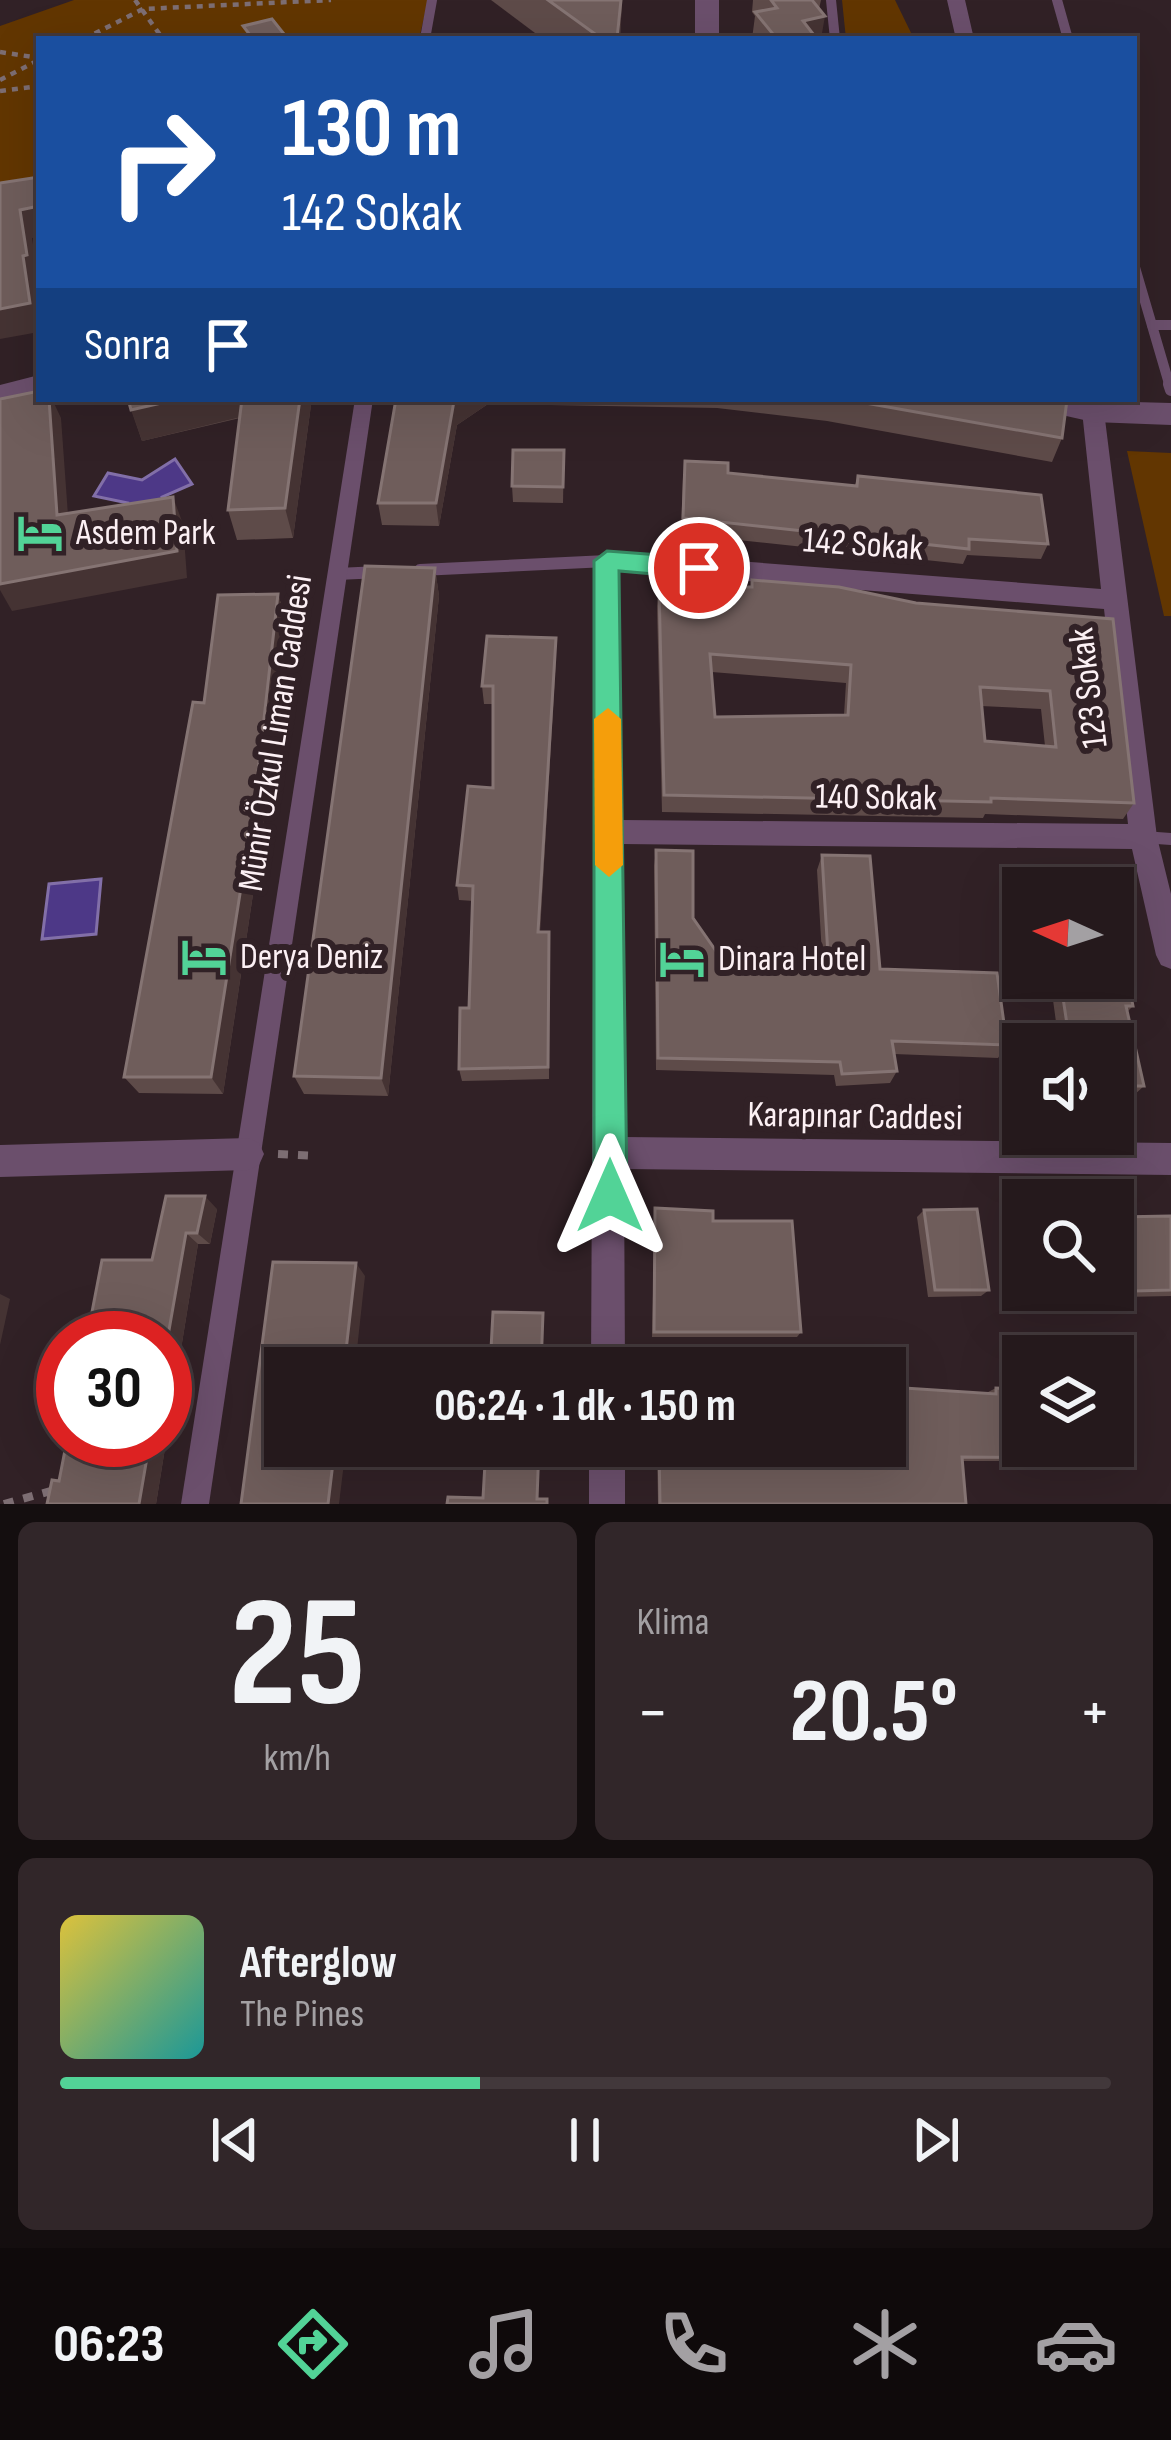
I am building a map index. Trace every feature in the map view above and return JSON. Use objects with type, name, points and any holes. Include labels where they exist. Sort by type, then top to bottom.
[{"type":"street","points":[[956,0],[964,36]]},
{"type":"street","points":[[702,2],[707,36]]},
{"type":"street","points":[[0,396],[36,386]]},
{"type":"street","name":"Münir Özkul Liman Caddesi","points":[[194,1504],[364,402]]},
{"type":"street","points":[[1051,402],[1093,411],[1171,414]]},
{"type":"street","name":"123 Sokak","points":[[1093,411],[1115,600],[1157,838],[1171,955]]},
{"type":"street","points":[[607,561],[608,1347]]},
{"type":"street","name":"142 Sokak","points":[[607,561],[1115,600]]},
{"type":"street","name":"140 Sokak","points":[[609,832],[1157,838]]},
{"type":"street","name":"Karapınar Caddesi","points":[[611,1153],[1171,1159]]},
{"type":"street","points":[[0,1161],[248,1154]]},
{"type":"street","points":[[607,1467],[607,1504]]},
{"type":"lane","points":[[425,36],[431,0]]},
{"type":"lane","points":[[831,0],[835,36]]},
{"type":"lane","points":[[1057,0],[1067,36]]},
{"type":"lane","points":[[1137,274],[1171,390]]},
{"type":"lane","points":[[1152,325],[1171,326]]},
{"type":"lane","points":[[337,574],[607,561]]},
{"type":"path","points":[[135,0],[161,36]]},
{"type":"path","points":[[90,36],[143,9],[331,0]]},
{"type":"path","points":[[0,52],[36,58]]},
{"type":"path","points":[[0,80],[36,61]]},
{"type":"path","points":[[0,91],[36,86]]},
{"type":"path","points":[[4,1504],[71,1486]]},
{"type":"shaded area","points":[[74,0],[428,0],[420,36],[36,36],[36,197],[0,202],[0,26]]},
{"type":"shaded area","points":[[842,0],[895,0],[913,36],[846,36]]},
{"type":"shaded area","points":[[1127,451],[1171,453],[1171,616],[1164,616]]},
{"type":"shaded area","points":[[175,459],[192,484],[162,497],[167,517],[133,523],[128,503],[94,496],[108,473],[142,480]]},
{"type":"shaded area","points":[[101,879],[96,934],[42,939],[49,884]]},
{"type":"building","points":[[548,0],[621,0],[617,36],[598,36]]},
{"type":"building","points":[[771,0],[812,0],[825,16],[803,21],[815,36],[775,36],[755,12],[777,8]]},
{"type":"building","points":[[272,19],[286,36],[251,36],[243,26]]},
{"type":"building","points":[[36,177],[36,207],[20,210],[30,303],[0,309],[0,183]]},
{"type":"building","points":[[36,392],[36,402],[49,402],[57,515],[173,497],[177,551],[0,584],[0,399]]},
{"type":"building","points":[[129,402],[166,402],[131,410]]},
{"type":"building","points":[[242,402],[300,402],[285,508],[228,510]]},
{"type":"building","points":[[395,402],[454,402],[436,503],[378,503]]},
{"type":"building","points":[[860,402],[1067,402],[1062,438]]},
{"type":"building","points":[[513,450],[564,450],[563,487],[512,486]]},
{"type":"building","points":[[685,461],[728,463],[728,473],[857,486],[858,476],[1041,495],[1048,544],[969,539],[969,549],[683,518]]},
{"type":"building","points":[[365,566],[435,568],[381,1078],[294,1076]]},
{"type":"building","points":[[752,580],[839,587],[916,603],[1113,619],[1134,803],[664,795],[659,587],[752,587]],"holes":[[[710,654],[851,665],[848,715],[715,717]],[[980,687],[1050,691],[1056,747],[985,741]]]},
{"type":"building","points":[[278,594],[255,799],[211,1077],[124,1077],[193,702],[204,703],[218,595]]},
{"type":"building","points":[[487,636],[556,638],[538,932],[549,932],[548,1067],[459,1069],[460,1008],[469,1008],[473,886],[457,885],[468,786],[493,788],[493,686],[482,686]]},
{"type":"building","points":[[656,850],[693,851],[693,918],[730,971],[829,972],[822,855],[870,856],[880,969],[997,973],[1002,1045],[892,1041],[897,1071],[842,1074],[840,1062],[658,1058]]},
{"type":"building","points":[[1063,999],[1132,999],[1133,1006],[1126,1006],[1130,1023],[1067,1023]]},
{"type":"building","points":[[1134,1042],[1144,1086],[1134,1086]]},
{"type":"building","points":[[166,1196],[205,1196],[197,1233],[186,1233],[172,1311],[92,1311],[102,1260],[152,1260]]},
{"type":"building","points":[[655,1208],[713,1211],[713,1221],[792,1221],[801,1332],[654,1332]]},
{"type":"building","points":[[977,1209],[989,1290],[935,1290],[924,1210]]},
{"type":"building","points":[[1171,1216],[1171,1290],[1135,1291],[1134,1217]]},
{"type":"building","points":[[273,1262],[356,1263],[346,1347],[264,1347],[264,1467],[332,1467],[328,1504],[241,1504]]},
{"type":"building","points":[[493,1312],[543,1313],[542,1347],[491,1347]]},
{"type":"building","points":[[906,1388],[996,1394],[996,1388],[1002,1388],[1002,1457],[962,1457],[966,1504],[660,1504],[659,1467],[906,1467]]},
{"type":"building","points":[[62,1467],[145,1467],[139,1504],[47,1504],[52,1480],[59,1481]]},
{"type":"building","points":[[485,1467],[538,1467],[537,1499],[547,1499],[547,1504],[447,1504],[448,1497],[483,1498]]},
{"type":"slow traffic","points":[[608,719],[609,865]]},
{"type":"place","name":"Asdem Park","points":[[40,533]]},
{"type":"place","name":"Derya Deniz","points":[[204,957]]},
{"type":"place","name":"Dinara Hotel","points":[[682,959]]},
{"type":"route","points":[[610,1196],[607,561],[699,568]]}]
